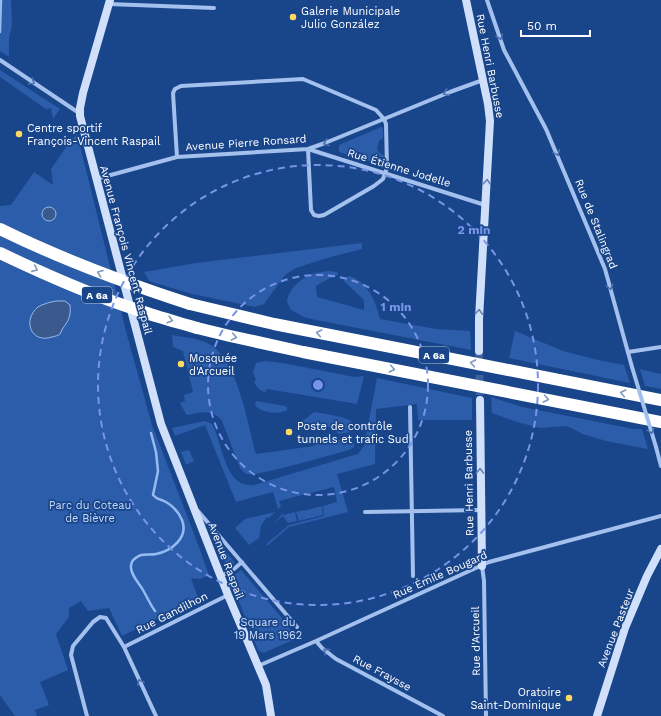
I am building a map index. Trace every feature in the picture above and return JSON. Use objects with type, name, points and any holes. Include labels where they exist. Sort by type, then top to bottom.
[{"type":"highway","name":"A 6a","points":[[0,229],[44,250],[83,266],[190,304],[274,324],[661,400]]},
{"type":"highway","name":"A 6a","points":[[0,253],[50,276],[112,301],[197,328],[303,352],[661,422]]},
{"type":"main road","name":"Rue Henri Barbusse","points":[[466,0],[490,121],[479,319],[479,351]]},
{"type":"main road","name":"Avenue François Vincent Raspail","points":[[110,2],[83,93],[79,113],[162,424],[192,504]]},
{"type":"main road","name":"Rue Henri Barbusse","points":[[480,400],[480,510],[482,566]]},
{"type":"main road","name":"Avenue Raspail","points":[[192,504],[220,576],[266,685],[271,716]]},
{"type":"main road","name":"Avenue Pasteur","points":[[597,716],[625,628],[647,576],[661,549]]},
{"type":"street","name":"Rue de Stalingrad","points":[[487,0],[504,50],[549,135],[605,269],[661,466]]},
{"type":"street","points":[[110,2],[214,8]]},
{"type":"street","points":[[0,60],[79,113]]},
{"type":"street","points":[[177,157],[173,93],[175,89],[181,86],[303,79],[376,110],[384,119],[386,124],[387,168],[383,179],[374,186],[324,215],[316,216],[311,210],[308,149]]},
{"type":"street","name":"Avenue Pierre Ronsard","points":[[96,179],[177,157],[308,149],[483,80]]},
{"type":"street","name":"Rue Étienne Jodelle","points":[[308,149],[485,205]]},
{"type":"street","points":[[628,352],[661,347]]},
{"type":"street","points":[[410,407],[413,576]]},
{"type":"street","points":[[192,504],[297,627]]},
{"type":"street","points":[[365,512],[480,510]]},
{"type":"street","name":"Rue Émile Bougard","points":[[257,666],[316,641],[489,562],[661,516]]},
{"type":"street","points":[[220,576],[230,572],[242,562]]},
{"type":"street","name":"Rue d'Arcueil","points":[[482,566],[484,589],[486,716]]},
{"type":"street","name":"Rue Gandilhon","points":[[124,647],[228,595]]},
{"type":"street","points":[[87,716],[72,660],[72,650],[93,622],[98,618],[104,617],[110,621],[124,647],[156,716]]},
{"type":"street","name":"Rue Fraysse","points":[[316,641],[336,659],[444,716]]},
{"type":"green space","points":[[0,0],[11,0],[12,25],[9,39],[9,57],[0,51]]},
{"type":"green space","points":[[0,70],[60,109],[53,119],[51,108],[46,109],[0,77]]},
{"type":"green space","points":[[381,127],[383,128],[383,138],[379,141],[377,149],[384,155],[384,164],[382,165],[339,152],[339,145]]},
{"type":"green space","name":"Parc du Coteau de Bièvre","points":[[77,134],[127,335],[152,425],[209,575],[200,579],[191,578],[198,598],[122,636],[109,608],[88,611],[81,601],[69,608],[69,617],[56,634],[68,670],[40,682],[49,705],[35,710],[37,716],[15,716],[0,695],[0,206],[11,205],[34,172],[53,185],[51,169]]},
{"type":"green space","points":[[362,243],[362,249],[296,268],[285,275],[264,304],[255,307],[192,294],[155,283],[149,281],[144,272],[196,263]]},
{"type":"green space","points":[[328,271],[337,272],[338,275],[316,286],[317,297],[364,310],[364,300],[344,281],[346,277],[350,276],[357,279],[367,288],[376,305],[380,319],[436,329],[470,331],[471,350],[306,318],[291,310],[287,302],[290,293],[296,284],[305,277],[315,273]]},
{"type":"green space","points":[[515,331],[563,351],[624,365],[630,383],[509,358]]},
{"type":"green space","points":[[172,335],[205,342],[216,349],[226,361],[240,391],[256,454],[314,446],[314,444],[334,440],[352,439],[354,447],[349,450],[279,469],[246,474],[240,468],[222,421],[215,415],[206,412],[188,415],[180,403],[185,401],[184,395],[193,392],[183,351],[173,347]]},
{"type":"green space","points":[[265,361],[283,363],[354,377],[364,376],[357,404],[267,389],[266,392],[262,391],[254,382],[256,380],[253,372],[256,363]]},
{"type":"green space","points":[[640,369],[661,374],[661,389],[645,386]]},
{"type":"green space","points":[[377,378],[472,398],[472,420],[418,420],[417,404],[376,409],[375,464],[337,474],[348,512],[289,527],[267,546],[266,544],[289,525],[324,516],[323,506],[337,502],[334,487],[279,501],[281,506],[278,509],[273,492],[236,502],[205,425],[175,436],[172,428],[205,421],[212,424],[230,472],[236,480],[244,484],[254,485],[358,454],[364,446]]},
{"type":"green space","points":[[491,397],[522,407],[634,429],[642,429],[648,449],[606,441],[583,434],[567,426],[540,428],[517,422],[492,413]]},
{"type":"green space","points":[[256,401],[285,406],[287,407],[287,410],[284,412],[275,413],[261,410],[255,405]]},
{"type":"green space","points":[[316,412],[350,420],[354,424],[354,430],[339,434],[330,427],[302,429],[302,426],[304,426],[303,420]]},
{"type":"green space","points":[[189,450],[194,461],[186,465],[181,452]]},
{"type":"green space","points":[[322,506],[323,515],[299,521],[296,512]]},
{"type":"green space","points":[[275,512],[269,518],[267,517],[261,526],[259,538],[249,545],[235,528],[245,519]]},
{"type":"green space","points":[[295,512],[297,521],[288,523],[283,516],[274,523],[283,513],[283,515]]},
{"type":"green space","points":[[215,538],[235,563],[227,568]]},
{"type":"green space","name":"Square du 19 Mars 1962","points":[[241,570],[287,624],[290,629],[291,641],[263,653],[258,650],[231,581],[232,577]]},
{"type":"shaded area","points":[[46,207],[52,207],[56,211],[56,217],[52,221],[46,221],[42,217],[42,211]]},
{"type":"shaded area","points":[[56,301],[65,301],[70,305],[70,315],[68,320],[60,334],[45,338],[39,337],[31,330],[30,318],[38,307]]},
{"type":"waterway","points":[[0,32],[1,0]]},
{"type":"waterway","points":[[151,433],[156,452],[158,471],[153,495],[166,502],[177,512],[181,517],[184,527],[181,538],[173,547],[156,554],[141,555],[134,559],[131,564],[133,575],[155,611]]},
{"type":"tunnel","points":[[479,351],[480,400]]},
{"type":"place","name":"Galerie Municipale Julio González","points":[[293,17]]},
{"type":"place","name":"Centre sportif François-Vincent Raspail","points":[[19,134]]},
{"type":"place","name":"Mosquée d'Arcueil","points":[[181,364]]},
{"type":"place","name":"Poste de contrôle tunnels et trafic Sud","points":[[289,432]]},
{"type":"place","name":"Oratoire Saint-Dominique","points":[[569,698]]}]
